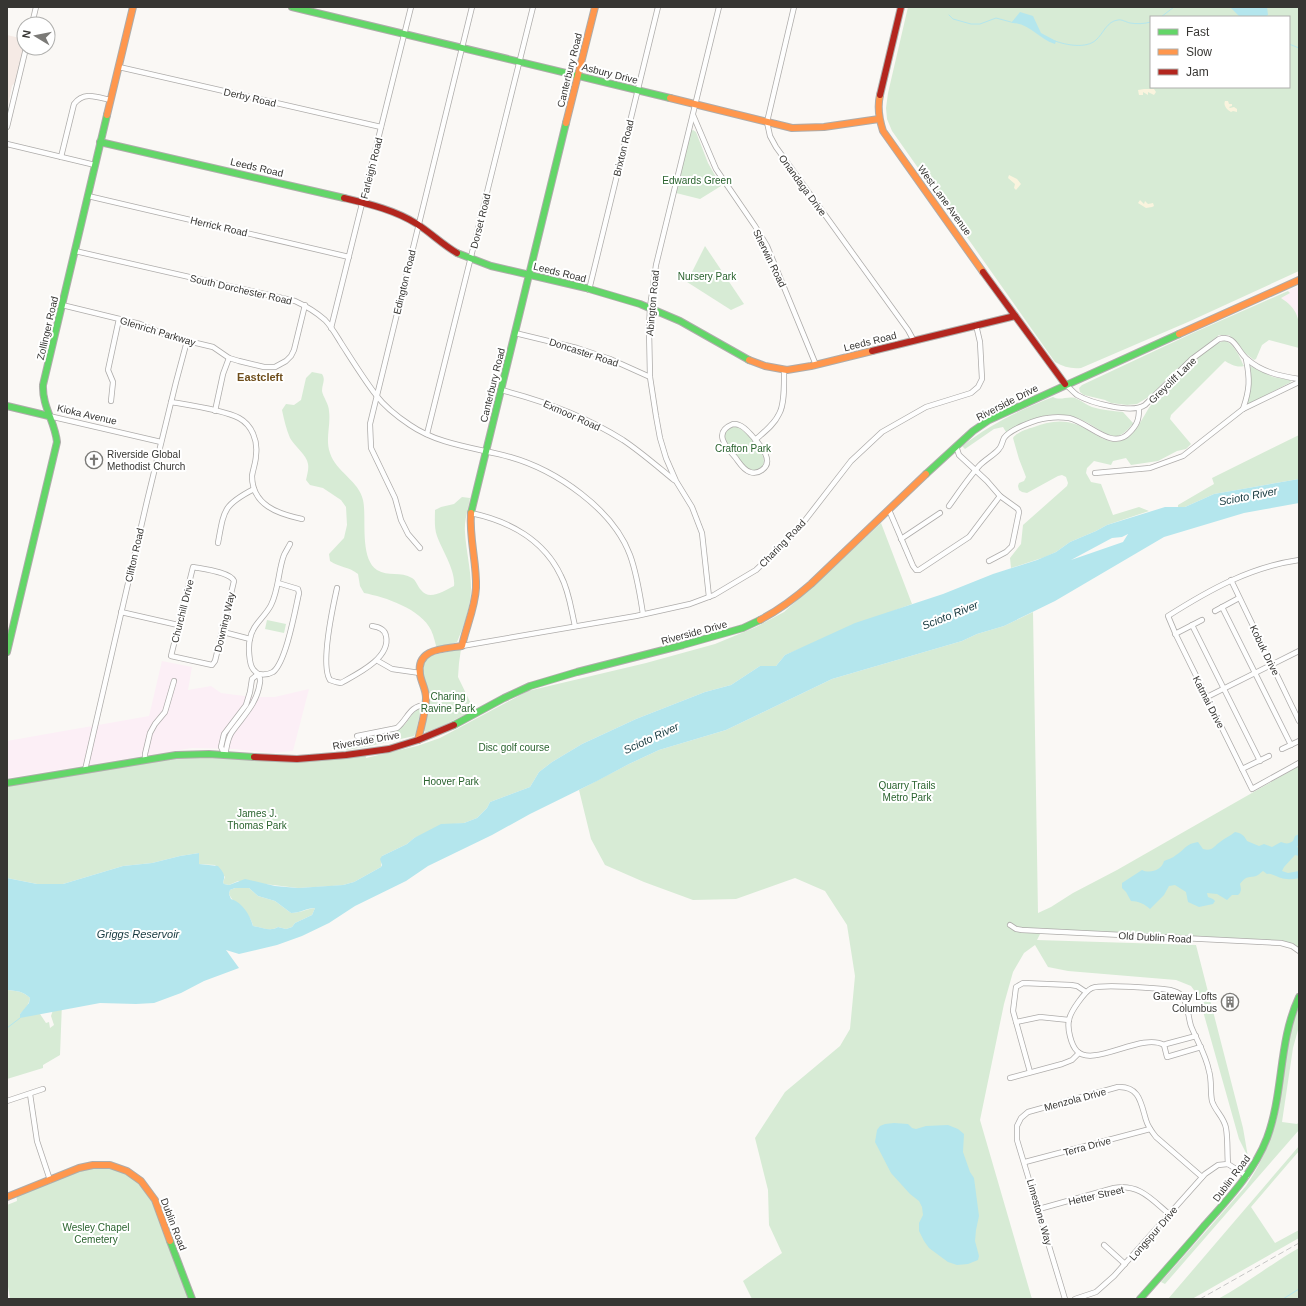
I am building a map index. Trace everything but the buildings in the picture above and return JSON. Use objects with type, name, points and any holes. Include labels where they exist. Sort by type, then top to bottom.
[{"type":"main road","name":"Zollinger Road","points":[[7,652],[57,442],[56,431],[43,401],[42,389],[133,7]]},
{"type":"main road","name":"Asbury Drive","points":[[292,7],[800,129],[879,119]]},
{"type":"main road","name":"Canterbury Road","points":[[462,646],[476,590],[475,570],[470,536],[471,513],[595,7]]},
{"type":"main road","name":"West Lane Avenue","points":[[901,7],[878,104],[879,119],[883,131],[1065,384]]},
{"type":"main road","name":"Leeds Road","points":[[100,142],[362,202],[386,209],[418,225],[442,244],[458,254],[470,259],[650,307],[694,328],[752,362],[772,368],[784,370],[816,365],[1015,316]]},
{"type":"main road","name":"Riverside Drive","points":[[7,783],[163,757],[194,754],[278,759],[317,758],[388,749],[418,740],[448,728],[530,686],[577,672],[724,634],[757,622],[775,612],[801,592],[956,446],[989,420],[1065,384],[1118,362],[1299,280]]},
{"type":"main road","name":"Kioka Avenue","points":[[7,406],[49,416]]},
{"type":"main road","points":[[418,740],[426,694],[420,673],[420,662],[422,657],[426,654],[462,646]]},
{"type":"main road","name":"Dublin Road","points":[[1140,1299],[1178,1258],[1238,1188],[1260,1155],[1272,1123],[1287,1030],[1299,997]]},
{"type":"main road","name":"Dublin Road","points":[[7,1197],[80,1168],[93,1165],[102,1164],[121,1169],[138,1178],[150,1193],[158,1207],[192,1299]]},
{"type":"street","name":"Farleigh Road","points":[[331,328],[410,7]]},
{"type":"street","name":"Edington Road","points":[[420,548],[408,534],[401,520],[395,498],[371,448],[370,424],[472,7]]},
{"type":"street","name":"Dorset Road","points":[[427,434],[533,7]]},
{"type":"street","name":"Brixton Road","points":[[589,290],[658,7]]},
{"type":"street","name":"Abington Road","points":[[709,597],[702,533],[692,507],[676,481],[666,458],[660,438],[650,377],[649,329],[650,307],[656,265],[719,7]]},
{"type":"street","name":"Onandaga Drive","points":[[794,7],[767,122],[770,136],[776,147],[914,341]]},
{"type":"street","points":[[7,127],[24,56]]},
{"type":"street","name":"Derby Road","points":[[118,67],[381,127]]},
{"type":"street","points":[[61,157],[74,104],[78,99],[83,96],[110,100]]},
{"type":"street","name":"Sherwin Road","points":[[692,114],[716,170],[767,246],[816,365]]},
{"type":"street","points":[[7,144],[95,165]]},
{"type":"street","name":"Herrick Road","points":[[88,196],[349,256]]},
{"type":"street","name":"South Dorchester Road","points":[[75,251],[295,301],[312,309],[331,328],[382,403],[410,425],[427,434],[448,442],[521,461],[554,475],[564,481],[600,510],[614,526],[630,555],[643,614]]},
{"type":"street","name":"Glenrich Parkway","points":[[62,305],[140,324],[171,337],[213,347],[229,358],[264,367],[275,366],[286,361],[291,356],[294,350],[305,305]]},
{"type":"street","points":[[111,401],[113,382],[108,370],[119,319]]},
{"type":"street","name":"Charing Road","points":[[462,646],[643,614],[690,604],[709,597],[756,570],[796,532],[852,461],[871,441],[882,432],[926,407],[972,393],[978,387],[982,379],[980,342],[976,326]]},
{"type":"street","name":"Doncaster Road","points":[[515,333],[577,348],[610,359],[650,377]]},
{"type":"street","name":"Greycliff Lane","points":[[1065,384],[1078,395],[1093,401],[1115,407],[1138,409],[1145,405],[1192,359],[1224,337],[1233,341],[1246,359],[1268,372],[1299,380]]},
{"type":"street","name":"Clifton Road","points":[[85,770],[121,612],[187,341]]},
{"type":"street","points":[[215,411],[223,374],[229,358]]},
{"type":"street","name":"Greycliff Lane","points":[[1243,409],[1250,381],[1246,359]]},
{"type":"street","points":[[755,440],[780,414],[783,400],[784,370]]},
{"type":"street","points":[[1095,473],[1150,468],[1184,456],[1243,409],[1299,380]]},
{"type":"street","name":"Exmoor Road","points":[[501,390],[547,403],[591,422],[624,441],[676,481]]},
{"type":"street","points":[[171,402],[240,418],[250,428],[256,440],[257,453],[252,474],[254,489],[262,501],[274,511],[280,514],[302,519]]},
{"type":"street","points":[[949,506],[975,471],[984,461],[1000,449],[1004,438],[1029,422],[1047,418],[1070,418],[1109,438],[1120,439],[1128,435],[1137,425],[1139,419],[1138,409]]},
{"type":"street","name":"Kioka Avenue","points":[[49,416],[162,442]]},
{"type":"street","points":[[733,424],[740,425],[745,428],[755,440],[765,452],[767,459],[766,465],[757,473],[745,470],[724,444],[722,438],[723,432],[727,427],[733,424]]},
{"type":"street","points":[[956,446],[960,455],[975,471],[987,481],[1000,496],[1018,509],[1019,514],[1012,546],[1006,552],[989,561]]},
{"type":"street","points":[[218,543],[222,519],[227,507],[236,498],[254,489]]},
{"type":"street","points":[[889,510],[914,568],[919,570],[969,537],[1000,496]]},
{"type":"street","points":[[471,513],[511,525],[534,541],[547,553],[561,576],[570,602],[575,626]]},
{"type":"street","points":[[902,539],[940,513]]},
{"type":"street","points":[[278,583],[298,589],[299,594],[285,649],[277,668],[272,673],[265,675],[258,674],[252,669],[250,661],[250,639],[256,626],[271,605],[278,583],[284,554],[290,544]]},
{"type":"street","points":[[1231,580],[1270,566],[1299,560]]},
{"type":"street","name":"Downing Way","points":[[171,656],[212,665],[215,660],[223,628],[233,578],[227,575],[193,567]]},
{"type":"street","name":"Churchill Drive","points":[[171,656],[193,567]]},
{"type":"street","name":"Kobuk Drive","points":[[1231,580],[1299,720]]},
{"type":"street","name":"Katmai Drive","points":[[1231,580],[1204,594],[1168,616],[1175,634],[1252,789],[1299,762]]},
{"type":"street","points":[[337,588],[328,634],[327,671],[328,677],[333,681],[341,683],[378,661],[386,646],[386,636],[382,629],[372,626]]},
{"type":"street","points":[[1215,610],[1239,598]]},
{"type":"street","points":[[1222,607],[1291,745]]},
{"type":"street","points":[[121,612],[178,625]]},
{"type":"street","points":[[1175,634],[1202,620]]},
{"type":"street","points":[[1192,625],[1260,761]]},
{"type":"street","points":[[226,633],[250,639]]},
{"type":"street","points":[[1207,697],[1299,651]]},
{"type":"street","points":[[378,661],[392,669],[420,673]]},
{"type":"street","points":[[225,755],[232,732],[247,714],[254,702],[260,680],[258,674]]},
{"type":"street","points":[[225,755],[221,747],[224,734],[246,705],[252,679],[258,674]]},
{"type":"street","points":[[146,760],[145,754],[150,733],[155,724],[166,712],[174,681]]},
{"type":"street","points":[[357,736],[397,728],[402,724],[413,709],[418,705],[425,705]]},
{"type":"street","points":[[1282,749],[1299,741]]},
{"type":"street","points":[[1242,769],[1269,756]]},
{"type":"street","name":"Old Dublin Road","points":[[1010,924],[1016,929],[1022,930],[1281,943],[1292,946],[1299,951]]},
{"type":"street","points":[[1030,1072],[1014,1011],[1016,987],[1023,983],[1071,985],[1077,986],[1086,992]]},
{"type":"street","points":[[1201,1047],[1167,1057],[1164,1045],[1159,1042],[1148,1041],[1086,1056],[1079,1053],[1075,1049],[1069,1029],[1069,1020],[1086,992],[1090,989],[1102,986],[1159,989],[1176,992],[1181,995],[1184,1000],[1191,1026],[1201,1047],[1210,1071],[1213,1102],[1222,1117],[1226,1128],[1228,1164],[1247,1176]]},
{"type":"street","points":[[1016,1022],[1040,1017],[1069,1020]]},
{"type":"street","points":[[1164,1045],[1196,1036]]},
{"type":"street","points":[[1010,1078],[1062,1064],[1072,1060],[1079,1053]]},
{"type":"street","name":"Menzola Drive","points":[[1017,1126],[1021,1118],[1033,1110],[1118,1087],[1127,1088],[1137,1094],[1150,1129]]},
{"type":"street","points":[[7,1101],[43,1089]]},
{"type":"street","points":[[30,1094],[37,1141],[50,1180]]},
{"type":"street","name":"Limestone Way","points":[[1017,1126],[1017,1140],[1025,1162],[1065,1299]]},
{"type":"street","points":[[1150,1129],[1162,1144],[1202,1177]]},
{"type":"street","name":"Terra Drive","points":[[1025,1162],[1150,1129]]},
{"type":"street","name":"Longspur Drive","points":[[1075,1299],[1092,1294],[1100,1289],[1125,1264],[1210,1169],[1218,1165],[1228,1164]]},
{"type":"street","name":"Hetter Street","points":[[1038,1209],[1114,1188],[1127,1187],[1140,1190],[1169,1214]]},
{"type":"street","points":[[1104,1245],[1125,1264]]},
{"type":"shaded area","points":[[7,35],[16,37],[16,56],[22,56],[16,81],[12,86],[7,116]]},
{"type":"shaded area","points":[[1299,286],[1299,318],[1287,302],[1281,298],[1288,291]]},
{"type":"shaded area","points":[[162,661],[192,667],[188,690],[211,686],[221,693],[252,697],[275,697],[309,689],[293,751],[271,753],[234,749],[192,748],[7,778],[7,741],[149,716]]},
{"type":"green space","points":[[908,7],[1299,7],[1299,271],[1188,322],[1081,368],[1071,368],[1061,365],[1055,362],[892,131],[887,119],[886,108],[888,93]]},
{"type":"green space","name":"Edwards Green","points":[[693,130],[696,132],[708,163],[721,186],[700,199],[676,193],[691,131]]},
{"type":"green space","name":"Nursery Park","points":[[705,246],[744,304],[731,310],[687,282]]},
{"type":"green space","points":[[1288,291],[1290,293],[1281,298],[1288,303],[1296,314],[1299,326],[1299,348],[1269,340],[1262,345],[1256,359],[1254,360],[1244,352],[1229,335],[1219,335],[1171,374],[1152,395],[1137,404],[1127,405],[1111,403],[1084,395],[1080,392],[1079,388],[1082,385],[1195,332]]},
{"type":"green space","points":[[1224,341],[1228,342],[1234,347],[1244,366],[1236,366],[1225,361],[1171,415],[1170,419],[1191,444],[1186,449],[1177,451],[1158,461],[1131,465],[1126,458],[1113,461],[1111,465],[1094,461],[1087,468],[1086,473],[1091,482],[1101,484],[1113,515],[1139,507],[1149,511],[1107,525],[1070,542],[1056,552],[1045,557],[1011,568],[1010,558],[1021,544],[1023,525],[1067,486],[1068,483],[1066,477],[1062,475],[1027,493],[1019,490],[1019,483],[1024,481],[1026,477],[1013,438],[1022,431],[1051,422],[1061,421],[1083,427],[1109,441],[1115,442],[1126,439],[1138,426],[1151,405],[1185,368],[1205,351]]},
{"type":"green space","points":[[1250,366],[1273,377],[1290,380],[1291,382],[1247,405],[1246,403],[1251,382]]},
{"type":"green space","points":[[312,372],[322,374],[323,376],[324,380],[322,391],[329,411],[328,442],[330,453],[337,466],[361,493],[364,507],[366,547],[371,564],[377,570],[386,573],[408,576],[416,582],[424,593],[428,595],[437,594],[454,586],[451,567],[436,533],[435,510],[454,504],[462,497],[470,498],[465,528],[471,595],[467,616],[457,642],[437,649],[431,630],[419,616],[402,605],[364,593],[360,586],[358,574],[330,561],[329,554],[344,538],[347,525],[346,507],[341,500],[323,488],[310,485],[306,480],[308,468],[307,461],[290,438],[282,410],[286,404],[294,405],[301,400],[306,378]]},
{"type":"green space","points":[[1053,397],[1058,399],[1075,398],[1092,407],[1123,412],[1133,424],[1122,434],[1114,436],[1109,435],[1074,417],[1056,414],[1034,419],[1008,433],[1003,427],[994,429],[965,449],[962,446],[1006,418]]},
{"type":"green space","name":"Crafton Park","points":[[734,426],[745,432],[757,445],[764,459],[763,465],[759,469],[747,469],[724,440],[727,431]]},
{"type":"green space","points":[[1299,435],[1299,479],[1214,494],[1185,507],[1178,507],[1178,505],[1214,484],[1212,478]]},
{"type":"green space","points":[[881,523],[912,604],[785,655],[776,666],[760,666],[731,685],[705,692],[636,719],[582,744],[552,762],[539,772],[530,787],[490,802],[487,808],[477,818],[464,823],[454,824],[414,838],[407,844],[382,856],[381,867],[354,882],[343,885],[298,888],[238,881],[229,885],[224,884],[223,882],[225,877],[215,865],[199,864],[199,853],[152,863],[123,866],[63,884],[37,884],[7,878],[7,783],[163,757],[260,758],[365,752],[366,758],[417,746],[440,738],[528,691],[646,663],[715,644],[756,627],[784,612]]},
{"type":"green space","name":"Quarry Trails Metro Park","points":[[1033,612],[1038,913],[1117,870],[1299,766],[1299,949],[1282,941],[1042,930],[1037,940],[1196,945],[1243,1128],[1248,1157],[1239,1139],[1199,997],[1191,986],[1176,980],[1068,971],[1048,967],[1035,945],[1024,953],[1013,972],[1004,1004],[980,1120],[1032,1299],[752,1299],[743,1281],[782,1253],[769,1225],[768,1190],[755,1138],[785,1092],[840,1046],[850,1029],[855,976],[847,925],[825,891],[795,878],[736,899],[693,900],[644,882],[605,865],[591,839],[579,790],[659,750],[726,730],[832,679],[962,641],[977,634],[1004,626]]},
{"type":"green space","points":[[267,620],[286,624],[284,633],[265,629]]},
{"type":"green space","name":"Charing Ravine Park","points":[[461,649],[458,677],[474,710],[426,732],[422,729],[429,692],[422,671],[423,662],[429,656]]},
{"type":"green space","points":[[419,708],[421,708],[414,736],[370,746],[346,750],[343,749],[342,746],[356,740],[398,730]]},
{"type":"green space","points":[[235,888],[249,888],[258,896],[275,901],[291,913],[315,908],[312,915],[286,929],[278,927],[269,929],[253,926],[249,916],[229,894],[230,890]]},
{"type":"green space","points":[[7,990],[17,991],[30,998],[28,1005],[20,1014],[40,1014],[46,1023],[49,1022],[50,1028],[54,1025],[51,1016],[54,1007],[62,1003],[60,1055],[43,1065],[43,1068],[7,1079]]},
{"type":"green space","points":[[1299,1006],[1299,1026],[1293,1048],[1282,1122],[1297,1124],[1299,1122],[1299,1130],[1165,1284],[1161,1282],[1246,1186],[1263,1157],[1278,1115],[1288,1041]]},
{"type":"green space","points":[[1299,1146],[1299,1151],[1251,1207],[1275,1243],[1299,1230],[1299,1238],[1192,1299],[1168,1299]]},
{"type":"green space","name":"Wesley Chapel Cemetery","points":[[116,1167],[148,1189],[192,1299],[10,1299],[7,1280],[7,1205],[17,1201],[16,1193],[79,1168]]},
{"type":"green space","points":[[1299,1248],[1299,1297],[1297,1299],[1218,1299],[1239,1287]]},
{"type":"sand","points":[[1154,89],[1156,92],[1154,95],[1148,92],[1148,95],[1143,92],[1143,95],[1139,95],[1138,90]]},
{"type":"sand","points":[[1225,101],[1232,104],[1232,106],[1229,107],[1234,107],[1237,109],[1237,112],[1231,112],[1228,110],[1225,106]]},
{"type":"sand","points":[[1009,175],[1017,179],[1021,184],[1016,190],[1014,188],[1015,184],[1008,178]]},
{"type":"sand","points":[[1140,200],[1144,204],[1145,201],[1148,204],[1153,203],[1154,206],[1146,208],[1138,203]]},
{"type":"water","points":[[1230,7],[1267,7],[1268,15],[1266,16],[1239,16]]},
{"type":"water","points":[[1020,12],[1033,16],[1041,33],[1056,41],[1055,44],[1049,42],[1023,25],[1011,23]]},
{"type":"water","points":[[1299,479],[1299,503],[1244,513],[1164,537],[1055,601],[1004,626],[977,634],[962,641],[832,679],[726,730],[659,750],[428,866],[406,881],[355,906],[329,923],[302,936],[277,945],[239,954],[226,950],[239,968],[204,981],[181,993],[154,1003],[100,1003],[20,1018],[20,1014],[29,1003],[30,998],[17,991],[7,990],[7,878],[37,884],[63,884],[123,866],[152,863],[199,853],[199,864],[218,866],[224,874],[224,884],[229,885],[245,879],[275,886],[298,888],[343,885],[354,882],[381,867],[382,865],[380,859],[382,856],[407,844],[414,838],[441,824],[464,823],[477,818],[487,808],[490,802],[530,787],[539,772],[552,762],[582,744],[636,719],[705,692],[731,685],[760,666],[776,666],[785,655],[855,623],[943,594],[993,574],[1037,560],[1056,552],[1070,542],[1107,525],[1165,507],[1185,507],[1214,494]],"holes":[[[1128,534],[1123,542],[1071,560],[1112,538],[1122,537]],[[235,888],[249,888],[258,896],[275,901],[291,913],[315,908],[312,915],[286,929],[278,927],[269,929],[253,926],[250,918],[242,906],[231,899],[229,894],[230,890]]]},
{"type":"water","points":[[1235,832],[1245,837],[1247,841],[1259,846],[1264,844],[1272,847],[1281,842],[1290,843],[1293,841],[1295,836],[1299,834],[1299,844],[1297,847],[1299,848],[1299,856],[1295,855],[1282,871],[1288,873],[1299,871],[1299,878],[1285,879],[1267,874],[1263,871],[1258,875],[1242,881],[1240,884],[1241,891],[1238,895],[1232,895],[1227,900],[1217,894],[1207,893],[1208,897],[1215,901],[1213,904],[1199,907],[1188,902],[1186,892],[1175,885],[1169,886],[1164,895],[1150,909],[1141,903],[1131,901],[1122,888],[1122,883],[1142,870],[1149,872],[1158,869],[1164,861],[1173,857],[1190,844],[1198,842],[1203,849],[1209,850]]},
{"type":"water","points":[[894,1123],[908,1124],[912,1128],[916,1129],[926,1126],[948,1125],[958,1129],[964,1134],[963,1152],[970,1172],[974,1178],[979,1216],[975,1241],[979,1256],[978,1260],[968,1264],[957,1265],[948,1262],[929,1248],[924,1241],[919,1231],[919,1223],[923,1215],[922,1207],[919,1201],[910,1194],[891,1173],[875,1142],[877,1130],[880,1126]]},
{"type":"waterway","points":[[1162,16],[1174,7]]},
{"type":"waterway","points":[[949,15],[953,19],[971,24],[980,24],[996,18],[1011,22]]},
{"type":"waterway","points":[[1055,41],[1070,45],[1087,45],[1096,40],[1108,25],[1114,21],[1121,20],[1137,24],[1150,22]]},
{"type":"waterway","points":[[1290,44],[1299,48]]},
{"type":"waterway","points":[[7,1028],[20,1018]]},
{"type":"waterway","points":[[1283,1299],[1299,1289]]},
{"type":"railway","points":[[1200,1299],[1299,1243]]},
{"type":"traffic: fast","points":[[292,7],[670,98]]},
{"type":"traffic: fast","points":[[7,652],[57,442],[54,428],[44,400],[43,385],[107,115]]},
{"type":"traffic: fast","points":[[471,513],[566,123]]},
{"type":"traffic: fast","points":[[100,142],[344,198]]},
{"type":"traffic: fast","points":[[457,253],[491,266],[586,288],[640,304],[680,321],[749,360]]},
{"type":"traffic: fast","points":[[926,474],[973,431],[989,420],[1179,334]]},
{"type":"traffic: fast","points":[[7,406],[49,416]]},
{"type":"traffic: fast","points":[[454,725],[530,686],[743,628],[760,620]]},
{"type":"traffic: fast","points":[[7,783],[176,755],[209,754],[254,757]]},
{"type":"traffic: fast","points":[[1140,1299],[1240,1185],[1262,1150],[1272,1121],[1284,1049],[1292,1014],[1299,997]]},
{"type":"traffic: fast","points":[[170,1241],[192,1299]]},
{"type":"traffic: slow","points":[[107,115],[133,7]]},
{"type":"traffic: slow","points":[[566,123],[595,7]]},
{"type":"traffic: slow","points":[[880,95],[879,113],[883,131],[983,272]]},
{"type":"traffic: slow","points":[[670,98],[792,128],[824,127],[879,119]]},
{"type":"traffic: slow","points":[[1179,334],[1299,280]]},
{"type":"traffic: slow","points":[[749,360],[765,366],[787,370],[811,366],[872,351]]},
{"type":"traffic: slow","points":[[760,620],[787,604],[811,584],[926,474]]},
{"type":"traffic: slow","points":[[418,740],[426,703],[425,692],[420,674],[422,659],[433,651],[462,646],[474,603],[476,579],[471,532],[471,513]]},
{"type":"traffic: slow","points":[[7,1197],[79,1168],[93,1165],[110,1165],[127,1171],[141,1181],[155,1200],[170,1241]]},
{"type":"traffic: jam","points":[[880,95],[901,7]]},
{"type":"traffic: jam","points":[[344,198],[382,208],[409,219],[457,253]]},
{"type":"traffic: jam","points":[[983,272],[1065,384]]},
{"type":"traffic: jam","points":[[872,351],[1015,316]]},
{"type":"traffic: jam","points":[[254,757],[297,759],[346,755],[389,749],[418,740],[454,725]]},
{"type":"place","name":"Riverside Global Methodist Church","points":[[94,460]]},
{"type":"place","name":"Gateway Lofts Columbus","points":[[1230,1002]]},
{"type":"district","name":"Eastcleft","points":[[260,377]]},
{"type":"water label","name":"Scioto River","points":[[1248,496]]},
{"type":"water label","name":"Scioto River","points":[[950,615]]},
{"type":"water label","name":"Scioto River","points":[[651,738]]},
{"type":"water label","name":"Griggs Reservoir","points":[[138,934]]},
{"type":"park label","name":"Disc golf course","points":[[514,747]]},
{"type":"park label","name":"Hoover Park","points":[[451,781]]},
{"type":"park label","name":"James J. Thomas Park","points":[[257,818]]}]
